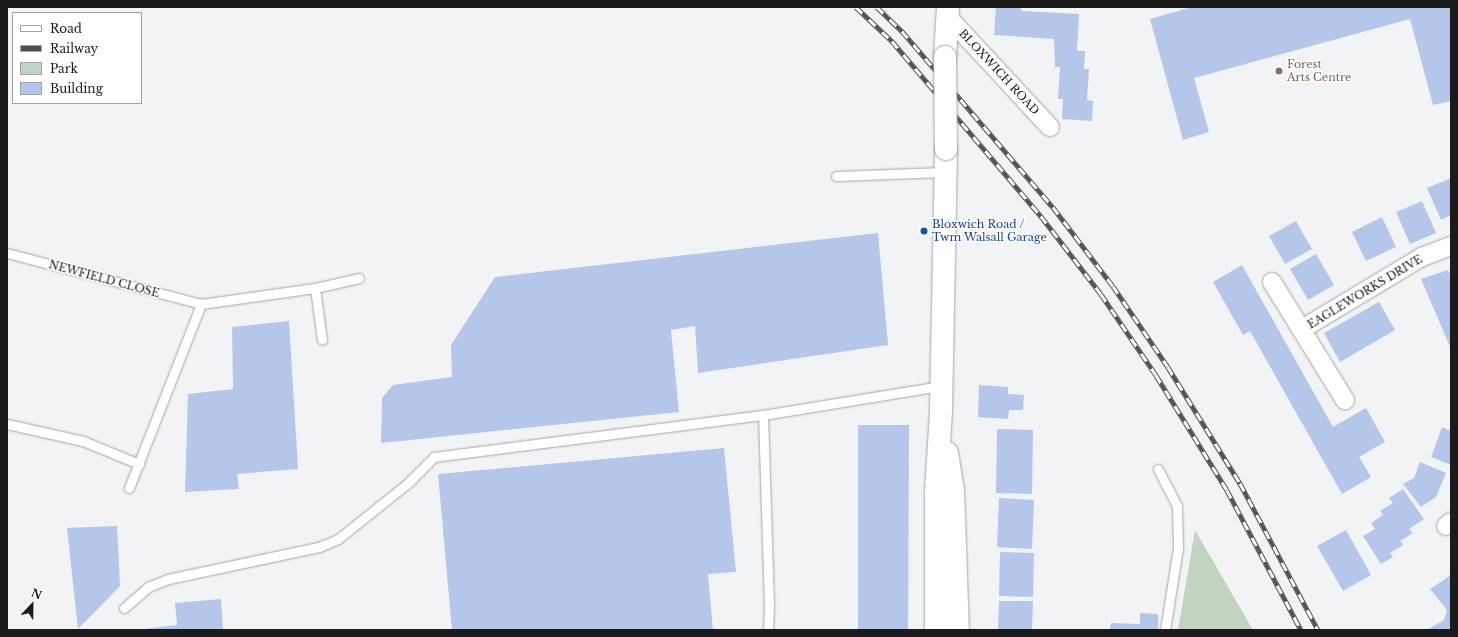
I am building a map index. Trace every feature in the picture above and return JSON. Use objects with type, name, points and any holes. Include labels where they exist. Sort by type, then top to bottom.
[{"type":"main road","name":"BLOXWICH ROAD","points":[[940,410],[946,172],[945,57],[948,12]]},
{"type":"main road","points":[[936,630],[936,493],[940,410]]},
{"type":"main road","points":[[940,410],[953,490],[958,630]]},
{"type":"street","name":"BLOXWICH ROAD","points":[[948,12],[1050,127]]},
{"type":"street","name":"EAGLEWORKS DRIVE","points":[[1302,329],[1422,257],[1451,246]]},
{"type":"street","name":"EAGLEWORKS DRIVE","points":[[1272,282],[1346,400]]},
{"type":"lane","points":[[836,176],[946,172]]},
{"type":"lane","name":"NEWFIELD CLOSE","points":[[7,253],[201,304],[315,288],[359,278]]},
{"type":"lane","points":[[315,288],[322,340]]},
{"type":"lane","points":[[129,488],[201,304]]},
{"type":"lane","points":[[124,608],[148,587],[168,578],[319,547],[338,539],[406,484],[434,457],[763,415],[940,386]]},
{"type":"lane","points":[[763,415],[769,604],[768,630]]},
{"type":"lane","points":[[7,424],[83,441],[139,464]]},
{"type":"lane","points":[[1158,470],[1177,506],[1178,548],[1165,630]]},
{"type":"green space","points":[[1195,530],[1253,630],[1178,630]]},
{"type":"building","points":[[996,7],[1021,7],[1021,11],[1079,14],[1077,51],[1085,51],[1084,69],[1089,69],[1087,100],[1093,101],[1092,121],[1062,119],[1063,99],[1058,99],[1060,67],[1055,67],[1054,39],[994,35]]},
{"type":"building","points":[[1192,7],[1451,7],[1451,101],[1433,105],[1410,19],[1194,78],[1209,132],[1183,140],[1150,19]]},
{"type":"building","points":[[1451,178],[1451,215],[1441,220],[1427,188]]},
{"type":"building","points":[[1422,201],[1436,233],[1410,244],[1396,212]]},
{"type":"building","points":[[1382,217],[1396,247],[1366,261],[1352,232]]},
{"type":"building","points":[[1296,221],[1312,249],[1285,264],[1269,236]]},
{"type":"building","points":[[878,233],[888,345],[698,373],[695,326],[671,330],[679,412],[381,443],[382,398],[393,385],[452,377],[451,345],[495,277]]},
{"type":"building","points":[[1316,254],[1334,285],[1308,300],[1290,269]]},
{"type":"building","points":[[1242,265],[1333,427],[1366,408],[1385,442],[1359,457],[1371,477],[1342,494],[1250,331],[1243,335],[1213,282]]},
{"type":"building","points":[[1448,270],[1451,276],[1451,349],[1421,279]]},
{"type":"building","points":[[1379,302],[1395,330],[1340,362],[1324,333]]},
{"type":"building","points":[[289,321],[298,469],[237,474],[239,489],[185,492],[188,394],[233,389],[232,327]]},
{"type":"building","points":[[979,385],[1008,387],[1008,394],[1024,395],[1023,410],[1009,410],[1008,419],[978,417]]},
{"type":"building","points":[[858,425],[909,425],[908,630],[858,630]]},
{"type":"building","points":[[1442,427],[1451,431],[1451,465],[1431,457]]},
{"type":"building","points":[[997,429],[1033,430],[1032,494],[996,493]]},
{"type":"building","points":[[724,448],[736,572],[708,574],[713,630],[452,630],[438,474]]},
{"type":"building","points":[[1420,462],[1446,473],[1436,497],[1421,507],[1403,484],[1414,478]]},
{"type":"building","points":[[1403,489],[1424,519],[1409,529],[1413,533],[1400,541],[1403,545],[1390,553],[1393,557],[1381,564],[1363,536],[1375,529],[1371,523],[1383,515],[1380,511],[1393,503],[1389,498]]},
{"type":"building","points":[[999,498],[1034,500],[1032,549],[997,547]]},
{"type":"building","points":[[117,526],[120,586],[78,629],[67,528]]},
{"type":"building","points":[[1346,530],[1371,575],[1343,591],[1317,546]]},
{"type":"building","points":[[1000,552],[1034,553],[1033,597],[999,596]]},
{"type":"building","points":[[1451,575],[1451,630],[1427,630],[1444,620],[1447,610],[1430,589]]},
{"type":"building","points":[[221,599],[223,630],[137,630],[177,625],[175,603]]},
{"type":"building","points":[[999,601],[1033,601],[1032,630],[998,630]]},
{"type":"building","points":[[1140,613],[1158,614],[1158,630],[1110,630],[1111,623],[1140,624]]},
{"type":"railway","points":[[856,7],[892,41],[1041,216],[1101,294],[1156,375],[1227,490],[1301,630]]},
{"type":"railway","points":[[877,7],[902,31],[1053,207],[1113,286],[1168,367],[1240,483],[1318,630]]},
{"type":"place","name":"Forest Arts Centre","points":[[1279,71]]},
{"type":"place","name":"Bloxwich Road / Twm Walsall Garage","points":[[924,231]]}]
